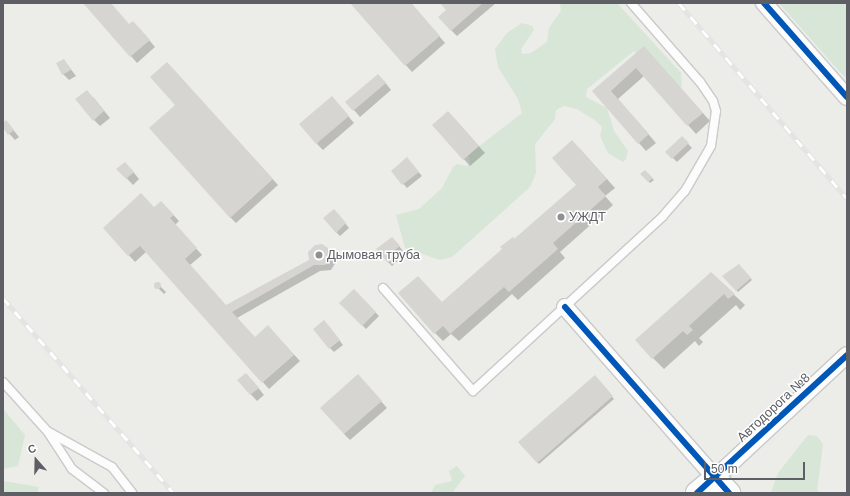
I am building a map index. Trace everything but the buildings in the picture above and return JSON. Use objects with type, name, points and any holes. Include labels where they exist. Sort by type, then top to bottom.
[{"type":"street","points":[[764,3],[847,97]]},
{"type":"street","points":[[565,307],[722,485]]},
{"type":"street","name":"Автодорога №8","points":[[697,493],[722,485],[847,356]]},
{"type":"lane","points":[[383,288],[473,391],[663,216],[685,191],[710,146],[716,123],[716,111],[713,100],[700,82],[631,3]]},
{"type":"lane","points":[[3,382],[48,432],[72,469],[104,493]]},
{"type":"lane","points":[[48,432],[112,467],[132,493]]},
{"type":"green space","points":[[560,3],[617,3],[681,73],[682,85],[679,91],[673,92],[634,51],[587,89],[586,97],[607,108],[614,131],[628,151],[626,159],[623,162],[608,153],[600,136],[602,127],[596,121],[577,109],[564,106],[556,110],[555,119],[535,144],[536,173],[530,187],[452,257],[440,260],[405,248],[396,215],[419,209],[442,188],[453,167],[457,164],[466,166],[470,164],[468,155],[522,113],[518,99],[498,67],[495,49],[507,33],[522,23],[532,26],[534,30],[521,49],[522,54],[531,53],[547,42],[549,28],[561,11]]},
{"type":"green space","points":[[779,3],[847,3],[847,79],[839,71]]},
{"type":"green space","points":[[3,409],[25,435],[18,466],[3,469]]},
{"type":"green space","points":[[808,435],[817,436],[823,444],[817,490],[820,493],[771,493],[778,473]]},
{"type":"green space","points":[[457,466],[465,476],[452,493],[431,493],[435,485],[452,481],[449,471]]},
{"type":"green space","points":[[3,481],[39,487],[37,493],[3,493]]},
{"type":"railway","points":[[679,3],[847,198]]},
{"type":"railway","points":[[3,298],[174,493]]},
{"type":"cycle path","points":[[764,3],[847,97]]},
{"type":"cycle path","points":[[565,307],[729,493]]},
{"type":"cycle path","points":[[697,493],[847,355]]},
{"type":"place","name":"УЖДТ","points":[[561,217]]},
{"type":"place","name":"Дымовая труба","points":[[319,255]]}]
